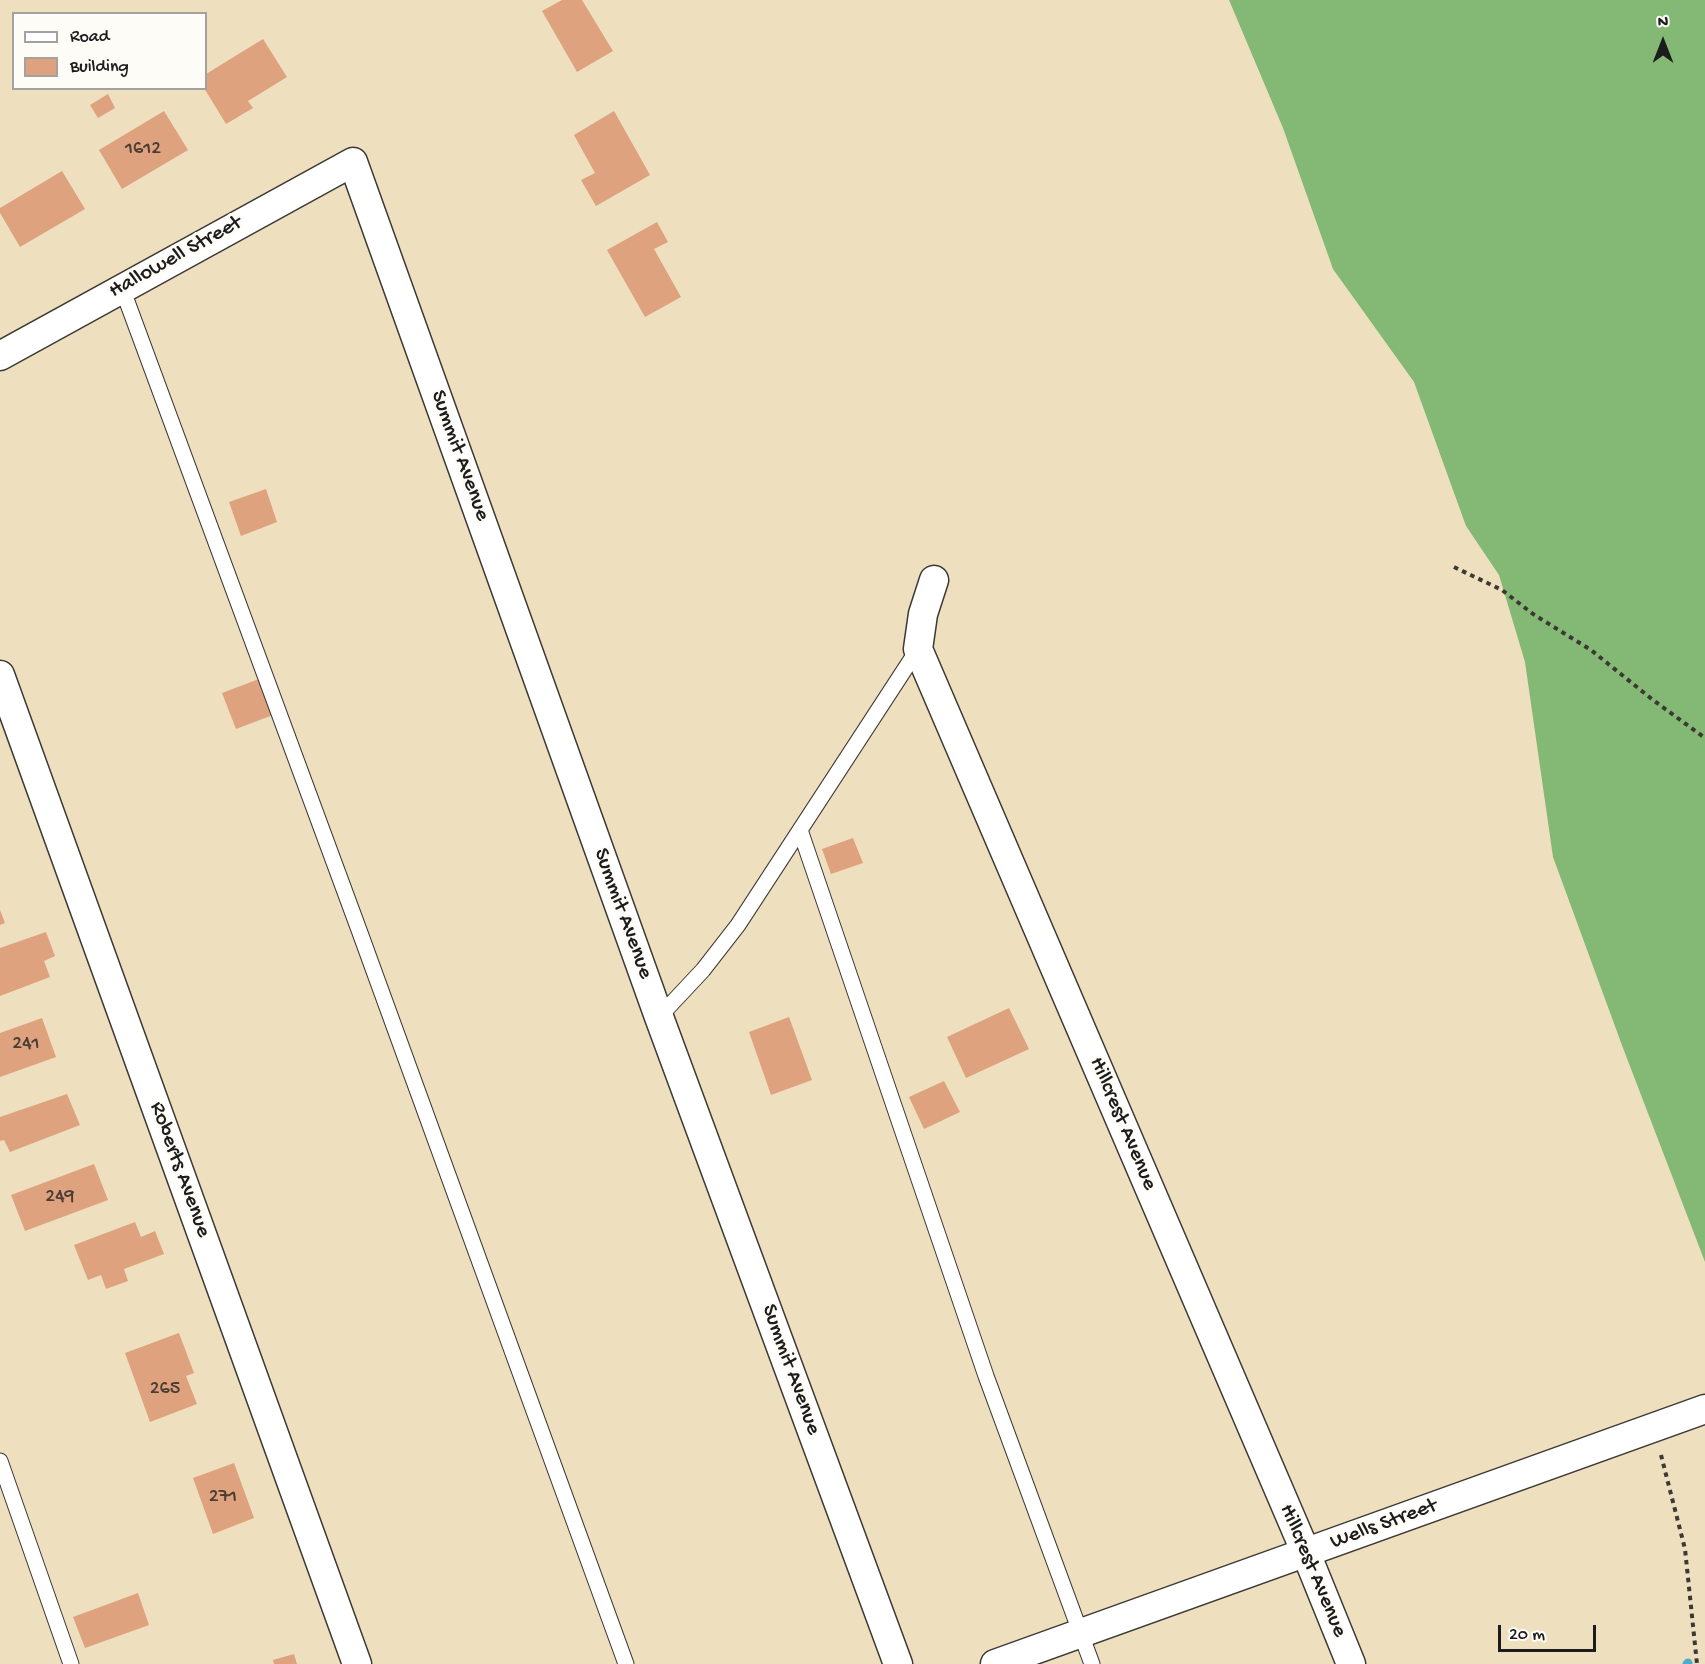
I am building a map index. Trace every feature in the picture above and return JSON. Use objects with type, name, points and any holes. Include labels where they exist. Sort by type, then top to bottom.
[{"type":"street","name":"Hallowell Street","points":[[0,356],[353,162]]},
{"type":"street","name":"Summit Avenue","points":[[353,162],[659,1017],[898,1664]]},
{"type":"street","points":[[918,649],[923,614],[934,580]]},
{"type":"street","name":"Hillcrest Avenue","points":[[918,649],[1351,1664]]},
{"type":"street","name":"Roberts Avenue","points":[[0,675],[357,1664]]},
{"type":"street","name":"Wells Street","points":[[995,1664],[1705,1409]]},
{"type":"lane","points":[[122,288],[626,1664]]},
{"type":"lane","points":[[659,1017],[703,970],[738,925],[918,649]]},
{"type":"lane","points":[[800,830],[986,1376],[1092,1664]]},
{"type":"lane","points":[[0,1461],[71,1664]]},
{"type":"path","points":[[1454,567],[1502,590],[1533,614],[1591,650],[1705,738]]},
{"type":"path","points":[[1654,1427],[1685,1549],[1697,1664]]},
{"type":"green space","points":[[1229,0],[1705,0],[1705,1262],[1553,857],[1525,662],[1499,575],[1466,526],[1414,382],[1333,269],[1283,128]]},
{"type":"building","points":[[562,0],[582,0],[613,51],[577,72],[542,11]]},
{"type":"building","points":[[263,39],[287,77],[248,101],[253,108],[226,124],[205,90],[207,73]]},
{"type":"building","points":[[108,94],[115,108],[98,118],[90,105]]},
{"type":"building","points":[[164,111],[188,150],[122,189],[99,150]]},
{"type":"building","points":[[614,111],[650,175],[596,206],[581,180],[595,173],[574,135]]},
{"type":"building","points":[[62,171],[85,209],[20,247],[0,213],[0,208]]},
{"type":"building","points":[[657,222],[668,242],[654,249],[681,297],[645,317],[607,250]]},
{"type":"building","points":[[266,489],[277,522],[241,536],[229,502]]},
{"type":"building","points":[[259,679],[273,715],[236,729],[222,693]]},
{"type":"building","points":[[853,838],[863,863],[831,874],[822,849]]},
{"type":"building","points":[[0,910],[5,923],[0,925]]},
{"type":"building","points":[[46,932],[55,956],[44,961],[50,977],[0,996],[0,948]]},
{"type":"building","points":[[1009,1008],[1029,1049],[966,1078],[947,1037]]},
{"type":"building","points":[[789,1017],[812,1080],[771,1095],[749,1032]]},
{"type":"building","points":[[42,1018],[56,1057],[0,1077],[0,1033]]},
{"type":"building","points":[[944,1081],[960,1112],[924,1129],[909,1097]]},
{"type":"building","points":[[67,1094],[80,1125],[10,1152],[4,1140],[0,1141],[0,1117]]},
{"type":"building","points":[[94,1164],[108,1200],[25,1231],[11,1195]]},
{"type":"building","points":[[135,1222],[141,1237],[155,1231],[164,1254],[124,1269],[128,1281],[106,1289],[101,1275],[88,1280],[74,1245]]},
{"type":"building","points":[[179,1333],[194,1373],[186,1376],[197,1404],[150,1422],[125,1353]]},
{"type":"building","points":[[234,1463],[254,1518],[213,1534],[193,1478]]},
{"type":"building","points":[[138,1593],[149,1625],[85,1648],[73,1617]]},
{"type":"building","points":[[294,1654],[297,1664],[274,1664],[273,1660]]}]
